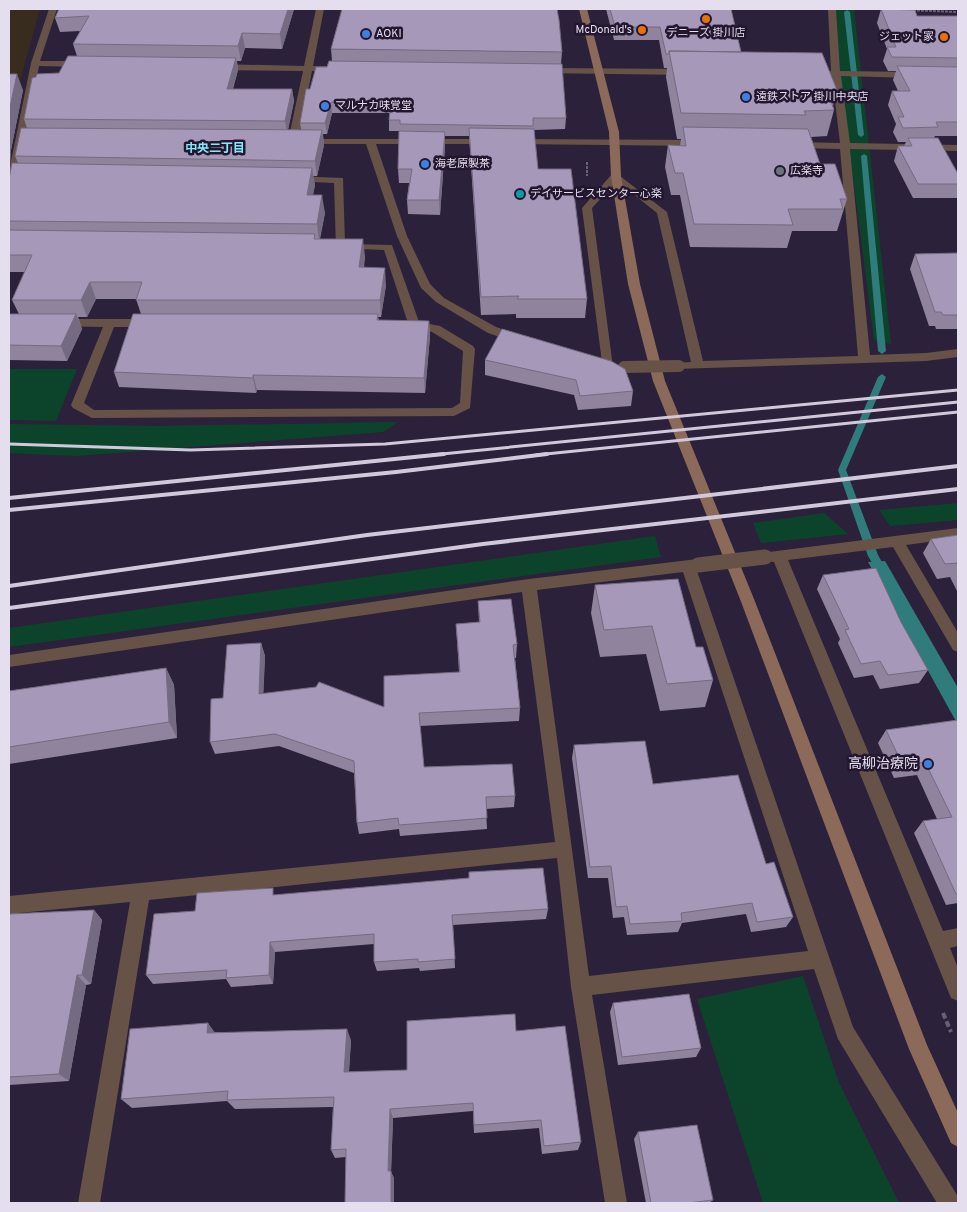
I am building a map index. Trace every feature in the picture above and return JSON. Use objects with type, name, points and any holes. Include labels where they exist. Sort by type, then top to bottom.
[{"type":"street","points":[[9,195],[18,175],[14,148],[26,137],[22,122],[34,63],[53,9]]},
{"type":"street","points":[[320,9],[310,68],[288,140],[710,144]]},
{"type":"street","points":[[584,9],[614,132],[616,176],[634,284],[659,381],[747,599],[919,1049],[958,1136]]},
{"type":"street","points":[[832,9],[836,74],[868,359]]},
{"type":"street","points":[[34,63],[94,64]]},
{"type":"street","points":[[211,66],[348,69]]},
{"type":"street","points":[[532,71],[697,72]]},
{"type":"street","points":[[796,73],[921,75]]},
{"type":"street","points":[[370,141],[402,236],[425,286],[440,300],[492,330],[529,343]]},
{"type":"street","points":[[787,144],[958,148]]},
{"type":"street","points":[[616,176],[662,212],[698,365]]},
{"type":"street","points":[[616,176],[587,208],[602,366],[679,366],[958,354]]},
{"type":"street","points":[[280,179],[339,180],[335,246],[388,247],[414,323]]},
{"type":"street","points":[[45,323],[159,323]]},
{"type":"street","points":[[110,323],[78,405],[92,414],[454,412],[466,405],[469,349],[436,329],[414,323],[394,323]]},
{"type":"street","points":[[9,662],[529,585],[958,534]]},
{"type":"street","points":[[896,540],[958,646]]},
{"type":"street","points":[[772,556],[939,941],[958,991]]},
{"type":"street","points":[[693,566],[845,1032],[949,1203]]},
{"type":"street","points":[[529,585],[565,849],[581,987],[616,1203]]},
{"type":"street","points":[[9,905],[141,890],[565,849]]},
{"type":"street","points":[[89,1203],[141,890]]},
{"type":"street","points":[[939,941],[958,938]]},
{"type":"street","points":[[581,987],[821,959]]},
{"type":"path","points":[[880,9],[958,12]]},
{"type":"shaded area","points":[[9,9],[40,9],[9,121]]},
{"type":"shaded area","points":[[836,9],[854,9],[891,344],[874,340],[839,68]]},
{"type":"shaded area","points":[[9,369],[77,369],[56,421],[9,420]]},
{"type":"shaded area","points":[[398,422],[383,432],[76,456],[9,453],[9,424],[157,426]]},
{"type":"shaded area","points":[[958,503],[958,520],[890,526],[879,510]]},
{"type":"shaded area","points":[[824,513],[848,534],[761,543],[753,523]]},
{"type":"shaded area","points":[[655,536],[661,557],[9,647],[9,628]]},
{"type":"shaded area","points":[[885,561],[958,688],[958,725],[868,562]]},
{"type":"shaded area","points":[[803,976],[839,1083],[899,1203],[763,1203],[697,999]]},
{"type":"building","points":[[59,9],[288,9],[280,34],[242,33],[238,46],[73,44],[89,16],[55,18]]},
{"type":"building","points":[[342,9],[557,9],[562,52],[331,49]]},
{"type":"building","points":[[610,9],[731,9],[741,52],[669,51],[669,54],[666,54],[660,27],[615,27]]},
{"type":"building","points":[[881,9],[915,10],[917,16],[958,16],[958,58],[892,57],[887,47],[896,47]]},
{"type":"building","points":[[669,51],[822,53],[837,90],[827,90],[834,110],[804,111],[806,115],[681,113]]},
{"type":"building","points":[[68,56],[236,58],[227,89],[292,89],[285,121],[24,119],[32,78],[36,77],[37,74],[59,73]]},
{"type":"building","points":[[329,61],[562,64],[566,118],[533,118],[533,126],[400,124],[400,120],[389,120],[391,102],[331,102],[325,123],[300,123],[306,89],[310,89],[316,67],[327,67]]},
{"type":"building","points":[[897,66],[958,67],[958,122],[936,122],[938,127],[903,128],[898,117],[904,117],[892,91],[910,91]]},
{"type":"building","points":[[9,74],[17,74],[9,112]]},
{"type":"building","points":[[683,127],[808,129],[820,164],[835,164],[847,199],[840,199],[843,209],[788,209],[793,225],[694,224],[683,173],[675,173],[668,145],[686,146]]},
{"type":"building","points":[[21,128],[322,130],[315,161],[15,156]]},
{"type":"building","points":[[469,128],[534,129],[538,169],[571,169],[587,299],[517,299],[519,296],[481,297]]},
{"type":"building","points":[[399,131],[445,132],[439,200],[407,200],[412,169],[398,169]]},
{"type":"building","points":[[908,138],[938,138],[958,174],[958,184],[918,184],[898,146],[912,146]]},
{"type":"building","points":[[12,163],[312,168],[307,195],[322,195],[317,224],[9,221],[9,179]]},
{"type":"building","points":[[9,230],[315,234],[314,239],[363,239],[359,267],[385,268],[380,300],[136,300],[142,282],[90,282],[81,300],[12,300],[32,255],[9,255]]},
{"type":"building","points":[[958,253],[958,315],[943,315],[941,312],[935,312],[915,254]]},
{"type":"building","points":[[9,314],[76,314],[61,346],[9,345]]},
{"type":"building","points":[[133,314],[378,314],[377,320],[429,321],[424,378],[253,375],[253,378],[114,372]]},
{"type":"building","points":[[502,329],[611,361],[625,369],[633,391],[580,396],[576,380],[485,360]]},
{"type":"building","points":[[958,535],[958,563],[945,564],[931,539]]},
{"type":"building","points":[[876,568],[901,622],[928,670],[888,675],[880,661],[861,664],[845,630],[849,629],[823,575]]},
{"type":"building","points":[[678,579],[696,647],[703,647],[713,680],[667,684],[652,626],[604,630],[595,585]]},
{"type":"building","points":[[511,599],[517,644],[513,645],[520,708],[419,713],[424,767],[512,764],[515,796],[486,797],[487,818],[399,825],[398,818],[357,823],[354,761],[275,734],[210,742],[211,699],[223,698],[227,645],[261,643],[259,694],[316,687],[319,682],[384,707],[384,676],[460,672],[456,624],[480,622],[478,601]]},
{"type":"building","points":[[166,668],[169,722],[9,747],[9,691]]},
{"type":"building","points":[[958,720],[958,894],[956,894],[923,821],[952,817],[925,762],[903,766],[886,730]]},
{"type":"building","points":[[645,741],[653,784],[738,775],[766,864],[774,862],[793,917],[757,922],[752,903],[681,913],[682,921],[630,924],[627,906],[616,907],[611,866],[590,867],[574,745]]},
{"type":"building","points":[[543,868],[548,909],[452,915],[455,959],[418,962],[418,959],[374,962],[374,934],[270,942],[269,975],[226,978],[227,970],[146,975],[154,914],[195,911],[197,893],[273,888],[273,895],[469,878],[469,872]]},
{"type":"building","points":[[94,910],[82,975],[77,975],[59,1074],[9,1077],[9,914]]},
{"type":"building","points":[[689,994],[701,1048],[622,1057],[613,1003]]},
{"type":"building","points":[[515,1014],[516,1031],[565,1026],[581,1142],[544,1146],[541,1120],[474,1125],[473,1103],[390,1109],[388,1171],[391,1171],[391,1203],[345,1203],[346,1149],[331,1150],[334,1097],[227,1100],[228,1091],[121,1099],[130,1029],[208,1023],[207,1033],[347,1029],[344,1072],[407,1070],[407,1021]]},
{"type":"building","points":[[697,1125],[713,1200],[688,1203],[651,1203],[638,1132]]},
{"type":"waterway","points":[[847,12],[861,135]]},
{"type":"waterway","points":[[864,156],[882,351]]},
{"type":"waterway","points":[[882,377],[842,470],[873,556],[883,573]]},
{"type":"railway","points":[[9,444],[191,450],[385,444],[958,390]]},
{"type":"railway","points":[[432,455],[958,402]]},
{"type":"railway","points":[[536,455],[958,412]]},
{"type":"railway","points":[[9,498],[444,454]]},
{"type":"railway","points":[[9,510],[396,472],[547,454]]},
{"type":"railway","points":[[9,586],[367,535],[958,466]]},
{"type":"railway","points":[[9,608],[483,544],[958,489]]},
{"type":"place","name":"デニーズ 掛川店","points":[[706,19]]},
{"type":"place","name":"McDonald's","points":[[642,30]]},
{"type":"place","name":"AOKI","points":[[366,34]]},
{"type":"place","name":"ジェット家","points":[[944,37]]},
{"type":"place","name":"遠鉄ストア 掛川中央店","points":[[746,97]]},
{"type":"place","name":"マルナカ味覚堂","points":[[325,106]]},
{"type":"place","name":"海老原製茶","points":[[425,164]]},
{"type":"place","name":"広楽寺","points":[[780,171]]},
{"type":"place","name":"デイサービスセンター心楽","points":[[520,194]]},
{"type":"place","name":"高柳治療院","points":[[928,764]]},
{"type":"district","name":"中央二丁目","points":[[215,149]]}]
